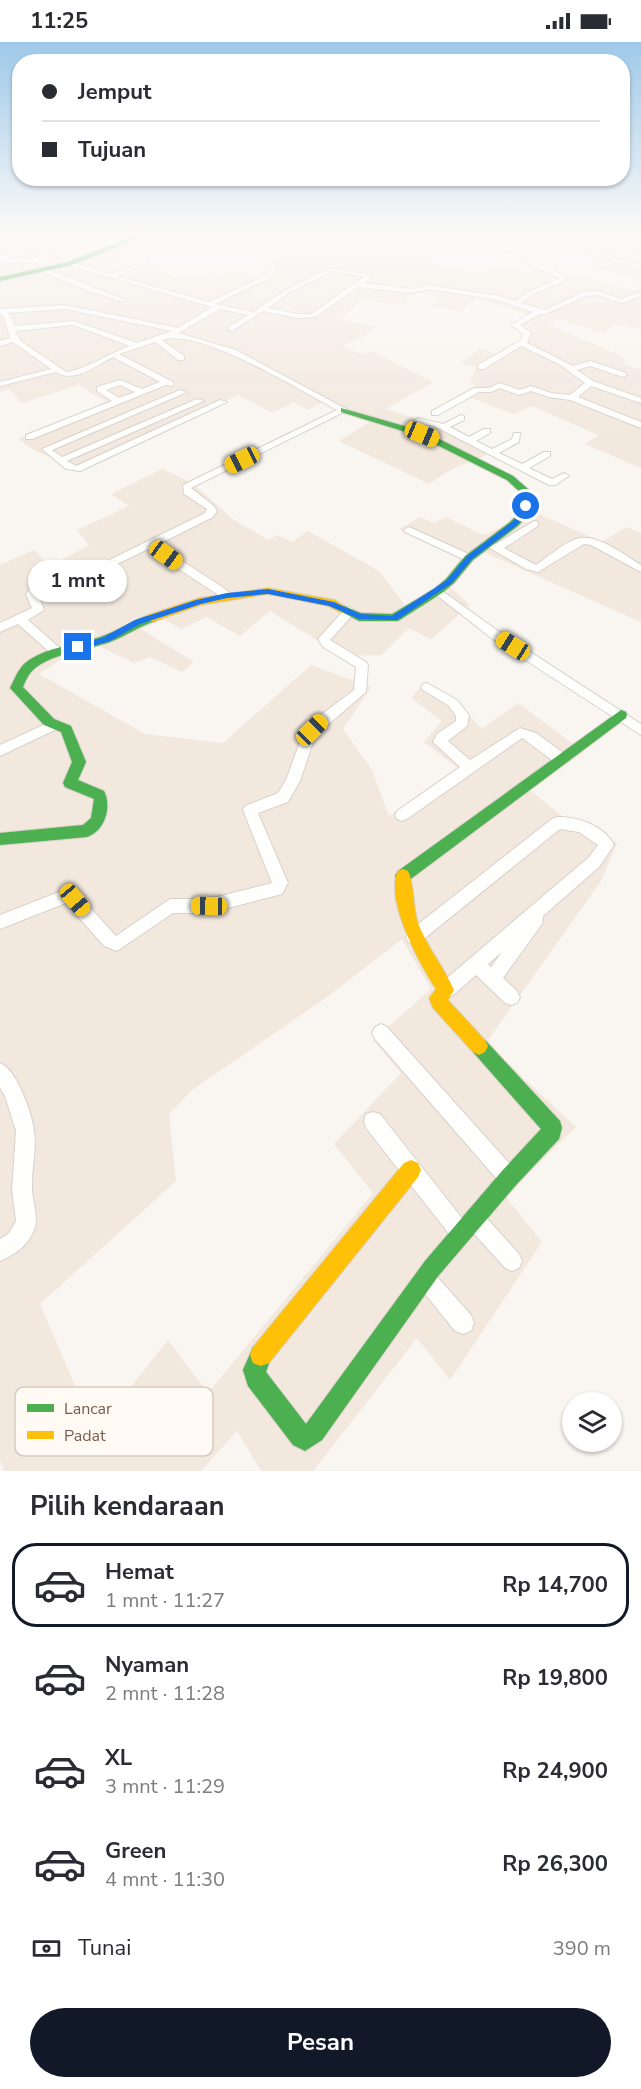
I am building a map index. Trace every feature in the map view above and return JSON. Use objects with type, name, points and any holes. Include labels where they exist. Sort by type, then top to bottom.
[{"type":"street","points":[[119,299],[123,300]]},
{"type":"street","points":[[191,299],[253,314]]},
{"type":"street","points":[[0,311],[7,316],[14,339],[54,370],[64,374],[76,373],[113,354],[176,332],[225,299]]},
{"type":"street","points":[[231,329],[277,299]]},
{"type":"street","points":[[263,309],[298,316],[314,316],[335,299]]},
{"type":"street","points":[[501,299],[538,312],[546,312],[573,299]]},
{"type":"street","points":[[516,303],[523,299]]},
{"type":"street","points":[[612,299],[620,301],[628,299]]},
{"type":"street","points":[[0,311],[65,307],[176,332],[233,352],[344,410],[407,429],[440,442],[510,478],[525,491],[527,498],[523,515],[491,546]]},
{"type":"street","points":[[538,312],[515,325],[526,332],[525,346],[547,354],[573,369],[590,383],[641,401]]},
{"type":"street","points":[[86,326],[104,314]]},
{"type":"street","points":[[10,329],[65,323],[86,326],[138,346]]},
{"type":"street","points":[[0,344],[14,339]]},
{"type":"street","points":[[157,340],[181,358]]},
{"type":"street","points":[[481,366],[524,342]]},
{"type":"street","points":[[113,354],[210,407]]},
{"type":"street","points":[[573,369],[591,363],[623,375]]},
{"type":"street","points":[[0,384],[54,370]]},
{"type":"street","points":[[118,401],[100,389],[120,382],[142,392]]},
{"type":"street","points":[[28,437],[166,382]]},
{"type":"street","points":[[572,398],[590,383]]},
{"type":"street","points":[[435,413],[477,390],[491,390],[500,385],[519,393],[531,388],[549,395],[572,398],[641,425]]},
{"type":"street","points":[[183,392],[47,448],[60,461],[77,469],[223,402]]},
{"type":"street","points":[[60,461],[200,401]]},
{"type":"street","points":[[0,628],[21,620],[39,609],[32,594],[38,585],[87,574],[211,513],[211,508],[187,492],[186,487],[344,410]]},
{"type":"street","points":[[444,427],[461,418]]},
{"type":"street","points":[[70,420],[117,451]]},
{"type":"street","points":[[407,429],[419,421],[444,427],[552,483],[564,476]]},
{"type":"street","points":[[470,440],[488,431]]},
{"type":"street","points":[[492,453],[516,441],[517,435]]},
{"type":"street","points":[[522,468],[547,454]]},
{"type":"street","points":[[0,839],[87,831],[98,820],[101,799],[94,792],[71,784],[70,780],[77,771],[79,762],[66,729],[54,725],[16,687],[28,667],[58,653],[107,639],[138,622],[199,602],[227,596],[275,592],[332,603],[359,617],[394,618],[438,591],[470,558],[534,524]]},
{"type":"street","points":[[409,530],[470,558]]},
{"type":"street","points":[[491,546],[530,567],[540,568],[578,542],[584,541],[594,543],[641,569]]},
{"type":"street","points":[[530,567],[568,543]]},
{"type":"street","points":[[148,544],[180,566],[201,575],[227,596]]},
{"type":"street","points":[[438,591],[494,634],[641,730]]},
{"type":"street","points":[[0,922],[69,895],[110,941],[117,944],[170,906],[209,906],[277,889],[280,884],[278,877],[250,810],[269,801],[283,798],[293,781],[309,734],[328,716],[360,692],[362,665],[327,644],[324,639],[350,611]]},
{"type":"street","points":[[21,620],[58,653]]},
{"type":"street","points":[[427,687],[453,704],[463,715],[462,723],[440,742],[470,768]]},
{"type":"street","points":[[446,990],[414,936],[405,899],[403,874],[621,716]]},
{"type":"street","points":[[0,752],[54,725]]},
{"type":"street","points":[[402,815],[523,733],[531,736],[561,759]]},
{"type":"street","points":[[411,1170],[256,1362],[254,1370],[256,1378],[301,1437],[305,1439],[314,1432],[424,1278],[509,1178],[552,1132],[553,1128],[443,1008],[438,998],[594,862],[607,845],[597,836],[572,823],[557,823],[414,936]]},
{"type":"street","points":[[492,979],[549,900]]},
{"type":"street","points":[[476,964],[511,997]]},
{"type":"street","points":[[381,1033],[509,1178]]},
{"type":"street","points":[[0,1072],[13,1092],[25,1131],[22,1190],[26,1221],[25,1227],[16,1240],[0,1251]]},
{"type":"street","points":[[373,1122],[411,1170],[468,1226],[512,1261]]},
{"type":"street","points":[[424,1278],[463,1323]]},
{"type":"shaded area","points":[[0,299],[410,299],[402,306],[362,299],[341,319],[375,327],[366,335],[342,346],[361,354],[372,351],[433,382],[386,409],[460,434],[491,453],[452,469],[429,484],[339,441],[376,418],[349,411],[327,401],[308,410],[294,402],[272,413],[238,395],[80,470],[36,451],[18,439],[106,402],[79,385],[22,403],[9,389],[0,393]]},
{"type":"shaded area","points":[[439,299],[474,299],[460,312],[431,306]]},
{"type":"shaded area","points":[[477,299],[641,299],[641,329],[615,325],[603,333],[558,319],[548,324],[626,358],[622,363],[641,370],[641,468],[585,444],[599,435],[532,406],[513,414],[461,394],[475,386],[470,381],[476,368],[460,363],[481,348],[499,355],[525,341],[530,329],[516,323],[531,316]]},
{"type":"shaded area","points":[[162,469],[192,483],[234,520],[269,540],[277,535],[292,542],[308,531],[379,571],[408,609],[449,586],[470,605],[431,639],[409,628],[381,655],[343,656],[270,611],[240,636],[206,617],[182,629],[163,619],[141,629],[194,662],[182,672],[150,657],[134,663],[99,646],[65,657],[39,674],[145,734],[223,743],[311,665],[371,687],[343,729],[372,770],[389,816],[459,769],[424,742],[442,721],[411,698],[425,682],[460,706],[482,729],[518,703],[584,752],[530,790],[562,816],[617,843],[601,881],[486,1043],[576,1127],[505,1196],[542,1242],[450,1380],[417,1338],[313,1471],[261,1471],[237,1431],[201,1471],[4,1471],[0,1460],[0,565],[34,550],[51,566],[89,545],[77,530],[129,506],[111,494]],"holes":[[[402,939],[431,989],[373,1040],[401,1073],[334,1144],[373,1193],[213,1387],[213,1456],[15,1456],[15,1387],[76,1387],[40,1304],[176,1181],[169,1114],[192,1090],[327,997]]]},
{"type":"shaded area","points":[[527,509],[602,542],[626,527],[641,533],[641,622],[479,550],[469,562],[399,529],[420,517],[434,523],[446,517],[483,535],[508,524]]},
{"type":"shaded area","points":[[168,1340],[203,1387],[131,1387]]},
{"type":"traffic: fast","points":[[342,609],[359,617],[394,618],[438,591],[450,581],[469,558],[514,524],[523,515],[527,498],[525,491],[510,478],[422,434],[344,410]]},
{"type":"traffic: fast","points":[[0,839],[87,831],[98,820],[101,799],[99,795],[70,783],[79,762],[66,729],[49,722],[16,688],[26,669],[58,653],[107,639],[138,622],[152,618]]},
{"type":"traffic: fast","points":[[403,876],[621,715]]},
{"type":"traffic: fast","points":[[261,1355],[254,1370],[256,1378],[301,1437],[305,1439],[314,1432],[432,1268],[509,1178],[552,1132],[553,1128],[479,1046]]},
{"type":"traffic: slow","points":[[152,618],[199,602],[268,591],[331,603],[342,609]]},
{"type":"traffic: slow","points":[[403,876],[403,891],[410,921],[422,950],[446,990],[438,998],[439,1002],[479,1046]]},
{"type":"traffic: slow","points":[[261,1355],[411,1170]]},
{"type":"route","points":[[78,647],[107,639],[138,622],[199,602],[268,591],[294,595],[314,602],[332,603],[359,617],[394,618],[411,609],[450,581],[486,543],[514,524],[523,515],[526,506]]}]
